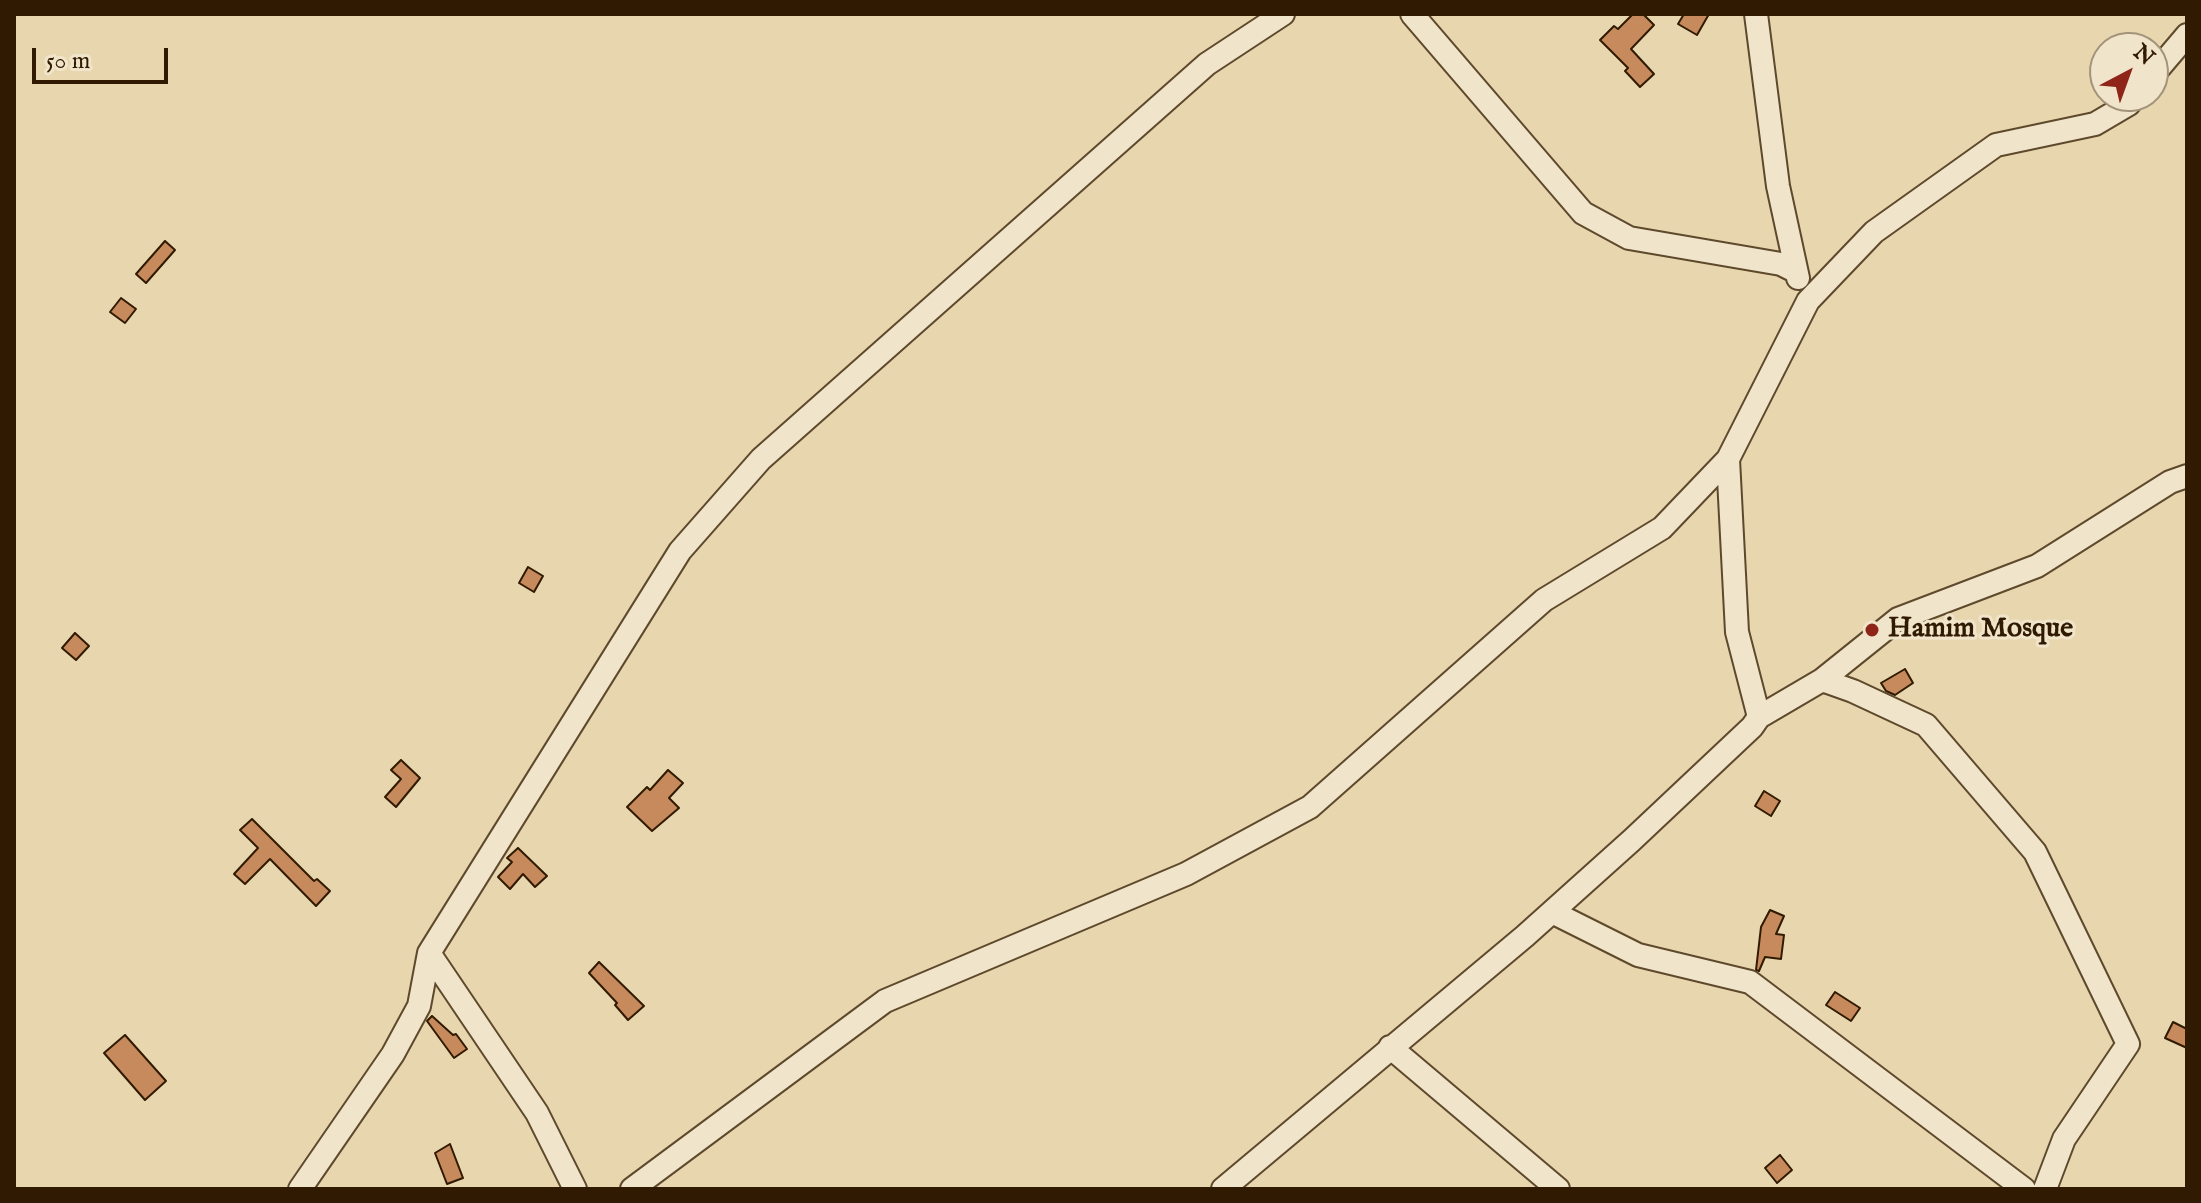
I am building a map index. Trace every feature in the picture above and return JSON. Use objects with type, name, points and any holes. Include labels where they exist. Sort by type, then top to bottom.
[{"type":"street","points":[[300,1189],[393,1054],[419,1006],[429,953],[680,551],[761,459],[1207,64],[1283,14]]},
{"type":"street","points":[[1412,14],[1583,213],[1629,238],[1781,264],[1795,271]]},
{"type":"street","points":[[1756,14],[1778,186],[1795,271],[1808,301]]},
{"type":"street","points":[[2169,56],[2187,35]]},
{"type":"street","points":[[632,1189],[885,1001],[1186,874],[1310,807],[1544,600],[1662,528],[1728,459],[1808,301],[1874,232],[1996,145],[2095,124],[2115,112]]},
{"type":"street","points":[[1728,459],[1737,632],[1759,717]]},
{"type":"street","points":[[1223,1189],[1552,912],[1752,727],[1759,717],[1822,680],[1898,619],[2037,566],[2170,482],[2187,476]]},
{"type":"street","points":[[1822,680],[1926,725],[2035,852],[2128,1044],[2064,1139],[2045,1189]]},
{"type":"street","points":[[1552,912],[1638,955],[1750,982],[2024,1189]]},
{"type":"street","points":[[429,953],[537,1113],[575,1189]]},
{"type":"street","points":[[1390,1047],[1558,1189]]},
{"type":"building","points":[[1633,14],[1643,14],[1654,25],[1631,49],[1654,74],[1640,87],[1625,71],[1628,68],[1600,40],[1614,26],[1618,29]]},
{"type":"building","points":[[1684,14],[1709,14],[1697,35],[1678,24]]},
{"type":"building","points":[[165,241],[175,250],[146,283],[136,274]]},
{"type":"building","points":[[121,298],[136,309],[125,323],[110,312]]},
{"type":"building","points":[[528,567],[543,576],[534,592],[519,583]]},
{"type":"building","points":[[75,633],[89,646],[76,660],[62,648]]},
{"type":"building","points":[[1905,669],[1913,683],[1895,695],[1886,691],[1881,683]]},
{"type":"building","points":[[401,760],[420,778],[396,807],[385,797],[401,779],[391,770]]},
{"type":"building","points":[[668,770],[683,783],[669,798],[679,808],[652,831],[627,807],[647,787],[650,790]]},
{"type":"building","points":[[1764,791],[1780,801],[1771,816],[1755,806]]},
{"type":"building","points":[[252,819],[314,881],[317,879],[330,891],[316,906],[270,859],[245,884],[234,874],[258,848],[240,830]]},
{"type":"building","points":[[518,848],[547,876],[535,887],[523,874],[510,889],[498,877],[512,862],[507,858]]},
{"type":"building","points":[[1770,910],[1784,916],[1776,934],[1784,935],[1781,959],[1765,957],[1759,971],[1756,970],[1761,927]]},
{"type":"building","points":[[599,962],[644,1006],[628,1020],[589,973]]},
{"type":"building","points":[[1835,992],[1860,1008],[1851,1021],[1826,1005]]},
{"type":"building","points":[[432,1016],[453,1035],[456,1034],[467,1049],[454,1058],[427,1021]]},
{"type":"building","points":[[2173,1022],[2187,1029],[2187,1048],[2165,1038]]},
{"type":"building","points":[[125,1035],[166,1081],[145,1100],[104,1053]]},
{"type":"building","points":[[450,1144],[463,1178],[447,1184],[435,1153]]},
{"type":"building","points":[[1780,1155],[1792,1170],[1777,1183],[1765,1168]]},
{"type":"place","name":"Hamim Mosque","points":[[1872,630]]}]
